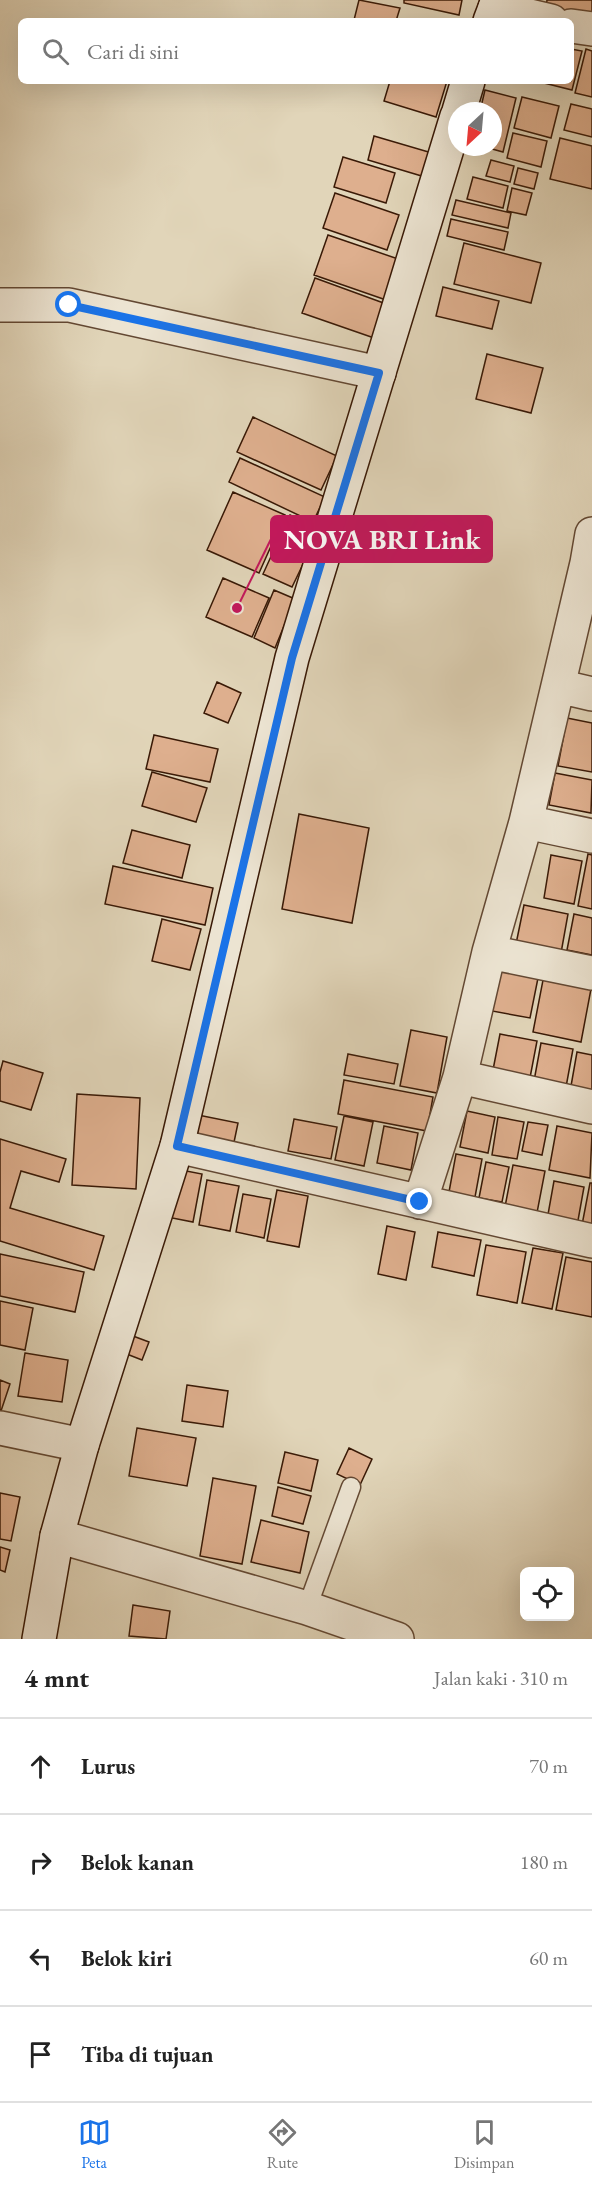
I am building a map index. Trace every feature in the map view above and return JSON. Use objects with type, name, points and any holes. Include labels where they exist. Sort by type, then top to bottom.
[{"type":"street","points":[[494,10],[535,18]]},
{"type":"street","points":[[574,26],[592,29]]},
{"type":"street","points":[[462,102],[467,84]]},
{"type":"street","points":[[39,1639],[57,1536],[82,1445],[177,1146],[292,658],[448,146]]},
{"type":"street","points":[[0,304],[69,305],[379,373]]},
{"type":"street","points":[[420,1202],[460,1077],[489,952],[526,822],[590,554]]},
{"type":"street","points":[[558,687],[592,694]]},
{"type":"street","points":[[526,822],[592,836]]},
{"type":"street","points":[[489,952],[592,973]]},
{"type":"street","points":[[460,1077],[592,1107]]},
{"type":"street","points":[[177,1146],[592,1241]]},
{"type":"street","points":[[0,1428],[82,1445]]},
{"type":"street","points":[[57,1536],[307,1608],[397,1639]]},
{"type":"lane","points":[[307,1608],[351,1487]]},
{"type":"building","points":[[359,0],[400,8],[397,18],[354,18]]},
{"type":"building","points":[[404,0],[462,0],[459,15],[404,3]]},
{"type":"building","points":[[547,0],[592,0],[592,19],[545,14]]},
{"type":"building","points":[[586,49],[592,51],[592,97],[575,93]]},
{"type":"building","points":[[574,50],[582,51],[574,82]]},
{"type":"building","points":[[389,84],[446,84],[436,117],[384,101]]},
{"type":"building","points":[[548,84],[574,84],[572,90]]},
{"type":"building","points":[[485,90],[516,98],[503,152],[502,102],[482,102]]},
{"type":"building","points":[[522,97],[559,106],[551,138],[514,128]]},
{"type":"building","points":[[571,104],[592,109],[592,137],[564,130]]},
{"type":"building","points":[[513,133],[547,141],[541,167],[507,158]]},
{"type":"building","points":[[374,136],[432,153],[425,177],[368,160]]},
{"type":"building","points":[[560,138],[592,146],[592,189],[550,179]]},
{"type":"building","points":[[343,157],[395,173],[386,203],[334,187]]},
{"type":"building","points":[[491,160],[514,166],[510,182],[486,176]]},
{"type":"building","points":[[518,168],[538,173],[534,189],[514,184]]},
{"type":"building","points":[[473,177],[508,186],[503,208],[467,199]]},
{"type":"building","points":[[512,188],[532,193],[526,215],[507,211]]},
{"type":"building","points":[[335,193],[399,215],[387,250],[323,228]]},
{"type":"building","points":[[456,200],[511,213],[508,228],[452,215]]},
{"type":"building","points":[[451,219],[508,232],[504,250],[447,236]]},
{"type":"building","points":[[328,235],[404,261],[389,301],[314,275]]},
{"type":"building","points":[[464,243],[541,263],[531,303],[454,284]]},
{"type":"building","points":[[315,278],[389,305],[377,339],[302,313]]},
{"type":"building","points":[[443,287],[499,301],[492,329],[436,316]]},
{"type":"building","points":[[487,354],[543,368],[531,413],[476,399]]},
{"type":"building","points":[[253,417],[337,456],[321,490],[237,452]]},
{"type":"building","points":[[240,458],[325,497],[313,522],[229,482]]},
{"type":"building","points":[[233,492],[285,515],[259,573],[207,550]]},
{"type":"building","points":[[290,515],[320,529],[292,587],[263,574]]},
{"type":"building","points":[[223,578],[269,598],[252,637],[206,617]]},
{"type":"building","points":[[274,590],[295,599],[275,648],[254,638]]},
{"type":"building","points":[[217,682],[241,693],[228,723],[204,713]]},
{"type":"building","points":[[567,718],[592,723],[592,772],[558,766]]},
{"type":"building","points":[[154,735],[218,749],[210,782],[146,769]]},
{"type":"building","points":[[152,772],[207,788],[196,822],[142,806]]},
{"type":"building","points":[[555,773],[592,780],[591,813],[549,805]]},
{"type":"building","points":[[299,814],[369,828],[352,923],[282,909]]},
{"type":"building","points":[[132,830],[190,845],[182,878],[123,863]]},
{"type":"building","points":[[588,854],[592,855],[592,909],[578,906]]},
{"type":"building","points":[[551,855],[582,861],[574,904],[544,898]]},
{"type":"building","points":[[113,866],[213,888],[205,925],[105,904]]},
{"type":"building","points":[[524,905],[568,914],[561,953],[516,944]]},
{"type":"building","points":[[574,914],[592,918],[592,955],[567,950]]},
{"type":"building","points":[[162,919],[201,929],[190,970],[152,961]]},
{"type":"building","points":[[500,970],[538,978],[530,1018],[492,1011]]},
{"type":"building","points":[[543,980],[591,989],[581,1042],[533,1032]]},
{"type":"building","points":[[411,1030],[447,1037],[437,1093],[400,1086]]},
{"type":"building","points":[[500,1034],[537,1041],[529,1083],[492,1075]]},
{"type":"building","points":[[541,1043],[573,1049],[566,1087],[534,1081]]},
{"type":"building","points":[[577,1052],[592,1055],[592,1090],[571,1086]]},
{"type":"building","points":[[348,1054],[398,1064],[394,1084],[344,1075]]},
{"type":"building","points":[[3,1061],[43,1073],[31,1110],[0,1101],[0,1072]]},
{"type":"building","points":[[344,1080],[433,1097],[427,1131],[338,1114]]},
{"type":"building","points":[[77,1094],[140,1098],[136,1189],[72,1185]]},
{"type":"building","points":[[467,1111],[495,1117],[488,1153],[460,1147]]},
{"type":"building","points":[[198,1115],[238,1123],[233,1147],[194,1139]]},
{"type":"building","points":[[344,1116],[373,1122],[364,1166],[335,1160]]},
{"type":"building","points":[[498,1117],[524,1122],[517,1159],[492,1155]]},
{"type":"building","points":[[294,1119],[337,1127],[331,1159],[288,1151]]},
{"type":"building","points":[[528,1122],[548,1125],[542,1155],[522,1151]]},
{"type":"building","points":[[384,1126],[418,1133],[411,1170],[377,1163]]},
{"type":"building","points":[[557,1126],[592,1133],[590,1178],[549,1170]]},
{"type":"building","points":[[0,1139],[66,1159],[59,1182],[21,1171],[10,1208],[104,1236],[94,1270],[0,1241]]},
{"type":"building","points":[[456,1154],[482,1159],[475,1197],[449,1192]]},
{"type":"building","points":[[486,1162],[509,1167],[502,1202],[479,1198]]},
{"type":"building","points":[[513,1165],[545,1171],[536,1218],[504,1212]]},
{"type":"building","points":[[176,1169],[202,1174],[193,1222],[167,1217]]},
{"type":"building","points":[[207,1180],[239,1186],[230,1231],[199,1225]]},
{"type":"building","points":[[554,1181],[584,1187],[577,1226],[547,1220]]},
{"type":"building","points":[[590,1183],[592,1183],[592,1227],[582,1225]]},
{"type":"building","points":[[277,1190],[308,1196],[299,1247],[267,1241]]},
{"type":"building","points":[[243,1194],[271,1199],[264,1238],[236,1232]]},
{"type":"building","points":[[387,1226],[415,1232],[406,1280],[378,1274]]},
{"type":"building","points":[[438,1232],[481,1240],[474,1276],[432,1267]]},
{"type":"building","points":[[486,1245],[526,1252],[517,1303],[477,1295]]},
{"type":"building","points":[[533,1248],[563,1253],[552,1309],[522,1303]]},
{"type":"building","points":[[0,1254],[84,1272],[75,1312],[0,1296]]},
{"type":"building","points":[[566,1257],[592,1262],[592,1317],[556,1310]]},
{"type":"building","points":[[0,1301],[33,1308],[25,1350],[0,1345]]},
{"type":"building","points":[[125,1333],[149,1342],[142,1360],[119,1351]]},
{"type":"building","points":[[25,1353],[68,1360],[62,1402],[18,1396]]},
{"type":"building","points":[[0,1380],[10,1384],[1,1411],[0,1411]]},
{"type":"building","points":[[187,1385],[228,1391],[223,1427],[182,1421]]},
{"type":"building","points":[[137,1428],[196,1438],[187,1486],[129,1476]]},
{"type":"building","points":[[349,1448],[372,1459],[360,1485],[337,1474]]},
{"type":"building","points":[[285,1452],[318,1460],[311,1491],[278,1483]]},
{"type":"building","points":[[213,1478],[256,1486],[242,1564],[200,1556]]},
{"type":"building","points":[[278,1487],[311,1496],[303,1524],[272,1516]]},
{"type":"building","points":[[0,1493],[20,1497],[11,1541],[0,1539]]},
{"type":"building","points":[[261,1520],[309,1532],[300,1573],[251,1562]]},
{"type":"building","points":[[0,1547],[10,1550],[5,1572],[0,1570]]},
{"type":"building","points":[[133,1605],[170,1611],[166,1639],[129,1636]]},
{"type":"place","name":"NOVA BRI Link","points":[[237,608]]},
{"type":"route","points":[[69,305],[379,373],[292,658],[177,1146],[420,1202]]}]
